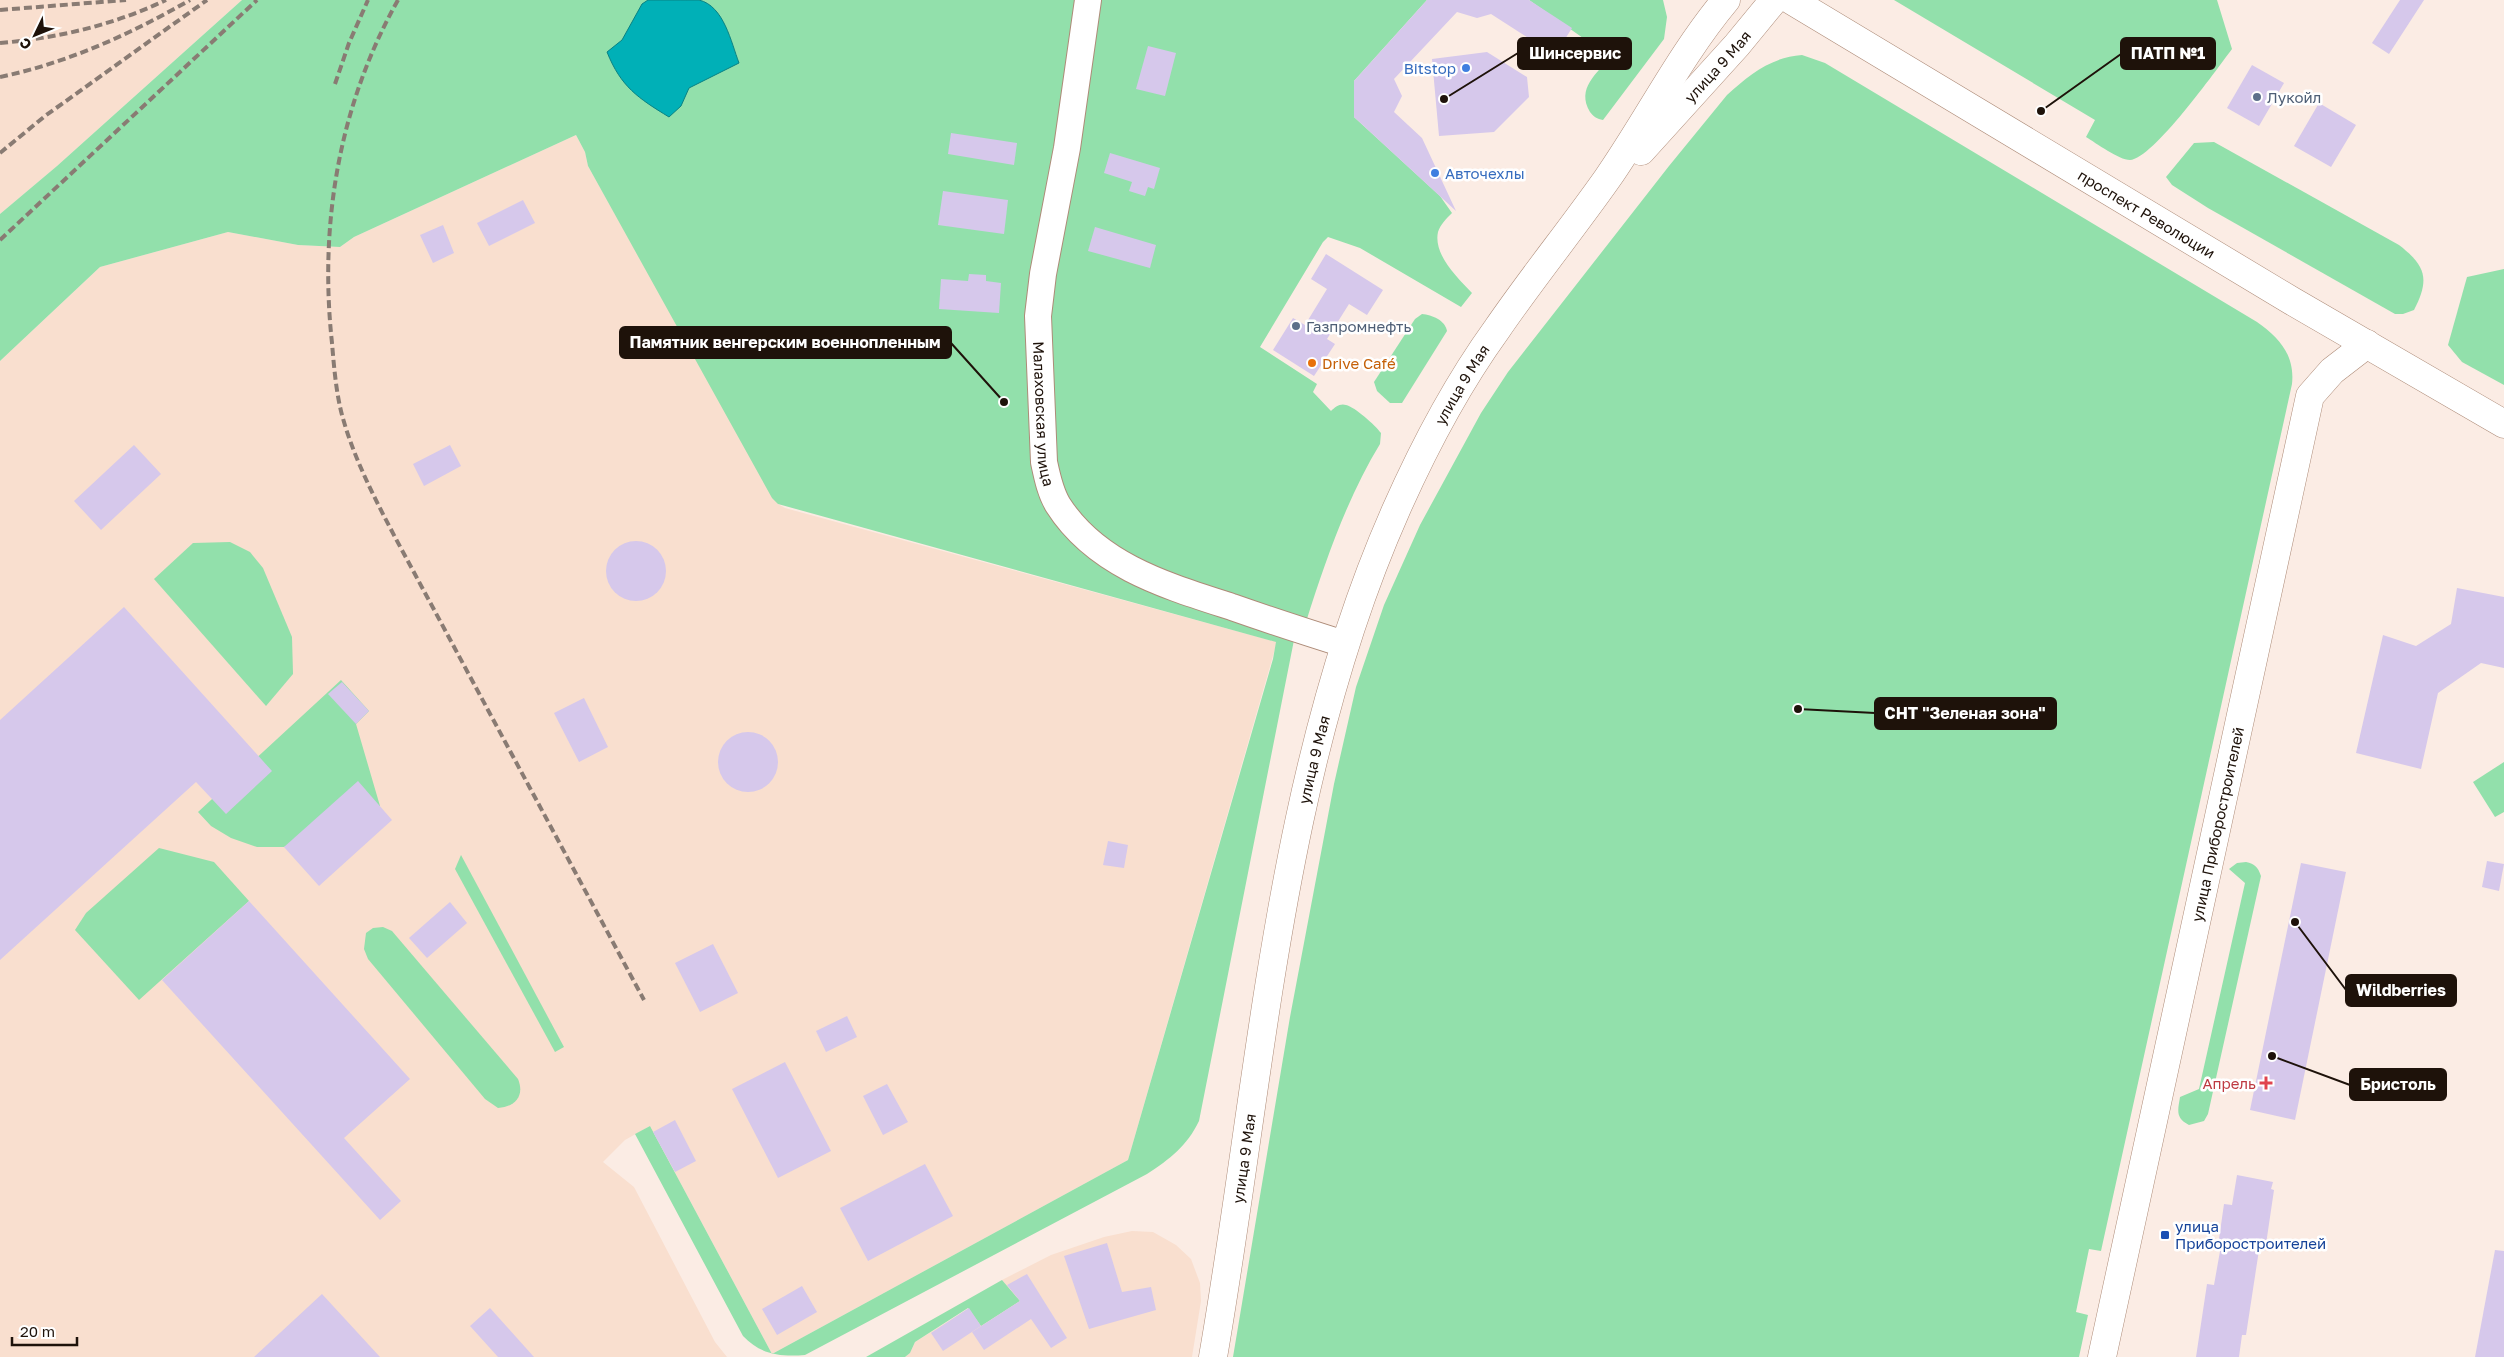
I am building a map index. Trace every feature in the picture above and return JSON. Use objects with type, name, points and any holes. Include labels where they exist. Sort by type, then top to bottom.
[{"type":"main road","name":"улица 9 Мая","points":[[1212,1357],[1283,904],[1305,800],[1344,644],[1367,577],[1397,507],[1433,436],[1494,332],[1578,221],[1625,153],[1704,26],[1726,0]]},
{"type":"main road","name":"улица 9 Мая","points":[[1578,221],[1737,46],[1774,0]]},
{"type":"main road","name":"проспект Революции","points":[[1791,0],[2504,424]]},
{"type":"main road","name":"улица Приборостроителей","points":[[2102,1357],[2310,396],[2332,371],[2367,344]]},
{"type":"street","name":"Малаховская улица","points":[[1088,0],[1067,148],[1043,274],[1038,316],[1044,462],[1049,482],[1058,504],[1067,516],[1094,545],[1113,560],[1165,585],[1344,644]]},
{"type":"shaded area","points":[[0,0],[242,0],[57,166],[0,214]]},
{"type":"shaded area","points":[[576,135],[585,152],[588,166],[778,504],[785,508],[1277,642],[1128,1160],[772,1354],[650,1126],[625,1140],[603,1162],[634,1187],[715,1342],[727,1357],[0,1357],[0,361],[100,267],[228,232],[298,245],[340,247],[354,237]]},
{"type":"shaded area","points":[[1132,1231],[1153,1232],[1176,1245],[1191,1259],[1200,1283],[1201,1301],[1192,1357],[905,1357],[910,1353],[915,1342],[969,1308],[1019,1301],[1002,1280],[1051,1255],[1104,1237]]},
{"type":"green space","points":[[242,0],[1080,0],[1031,317],[1064,522],[1294,640],[1199,1121],[1183,1145],[1163,1163],[1147,1174],[805,1355],[773,1353],[1128,1160],[1273,659],[1276,642],[778,504],[772,498],[588,166],[585,152],[576,135],[354,237],[340,247],[298,245],[228,232],[100,267],[0,361],[0,214],[57,166]]},
{"type":"green space","points":[[1095,0],[1427,0],[1354,81],[1354,117],[1440,196],[1452,213],[1442,224],[1438,232],[1437,241],[1439,249],[1448,266],[1472,293],[1461,307],[1360,248],[1328,237],[1323,242],[1260,347],[1317,384],[1313,392],[1331,411],[1340,405],[1350,406],[1365,417],[1381,433],[1380,444],[1347,508],[1306,622],[1201,587],[1097,539],[1055,480],[1045,320]]},
{"type":"green space","points":[[1529,0],[1663,0],[1667,17],[1664,39],[1603,120],[1596,118],[1590,112],[1585,96],[1590,82],[1610,57]]},
{"type":"green space","points":[[1894,0],[2217,0],[2232,49],[2168,130],[2140,156],[2130,160],[2114,154],[2086,137],[2095,120]]},
{"type":"green space","points":[[1802,55],[1825,63],[2257,322],[2279,341],[2291,365],[2292,384],[2101,1251],[2089,1249],[2076,1312],[2088,1315],[2079,1357],[1233,1357],[1290,1017],[1334,784],[1356,687],[1384,605],[1420,525],[1481,413],[1508,372],[1727,95],[1752,74],[1770,63],[1791,56]]},
{"type":"green space","points":[[2214,142],[2399,245],[2415,260],[2423,274],[2422,290],[2414,310],[2403,314],[2395,314],[2208,208],[2172,185],[2166,177],[2194,143]]},
{"type":"green space","points":[[2504,269],[2504,385],[2462,362],[2448,345],[2467,277]]},
{"type":"green space","points":[[1422,314],[1438,319],[1444,324],[1447,331],[1402,403],[1390,403],[1377,391],[1374,382],[1415,319]]},
{"type":"green space","points":[[230,542],[250,552],[263,568],[292,637],[293,674],[266,706],[154,579],[193,543]]},
{"type":"green space","points":[[341,680],[369,711],[356,724],[380,806],[284,847],[257,847],[231,838],[211,826],[198,812]]},
{"type":"green space","points":[[2504,762],[2504,812],[2495,817],[2473,782]]},
{"type":"green space","points":[[159,848],[214,862],[249,901],[139,1000],[75,930],[86,913]]},
{"type":"green space","points":[[461,855],[564,1047],[555,1052],[455,869]]},
{"type":"green space","points":[[2246,862],[2256,866],[2261,876],[2208,1114],[2204,1121],[2189,1125],[2181,1120],[2178,1113],[2180,1097],[2199,1089],[2245,883],[2229,869],[2237,863]]},
{"type":"green space","points":[[383,927],[392,931],[518,1079],[520,1091],[514,1103],[498,1108],[485,1099],[368,959],[364,949],[366,933],[373,928]]},
{"type":"green space","points":[[650,1126],[772,1353],[756,1347],[743,1336],[635,1134]]},
{"type":"green space","points":[[1002,1280],[1020,1301],[981,1326],[968,1308],[915,1342],[910,1353],[905,1357],[866,1357]]},
{"type":"water","points":[[648,0],[699,0],[708,4],[721,17],[739,63],[689,88],[681,106],[669,117],[648,104],[625,83],[612,64],[607,52],[622,40],[642,4]]},
{"type":"building","points":[[1427,0],[1529,0],[1572,28],[1555,55],[1491,14],[1477,18],[1457,12],[1394,79],[1402,96],[1394,112],[1422,138],[1456,211],[1354,117],[1354,81]]},
{"type":"building","points":[[2400,0],[2424,0],[2389,54],[2372,43]]},
{"type":"building","points":[[1148,46],[1176,53],[1165,96],[1136,89]]},
{"type":"building","points":[[1487,52],[1527,77],[1529,97],[1494,132],[1439,136],[1432,59]]},
{"type":"building","points":[[2252,65],[2284,83],[2259,126],[2227,108]]},
{"type":"building","points":[[2319,103],[2356,125],[2331,167],[2294,146]]},
{"type":"building","points":[[951,133],[1017,143],[1014,165],[948,154]]},
{"type":"building","points":[[1110,153],[1160,168],[1154,189],[1148,187],[1145,196],[1129,191],[1132,182],[1104,173]]},
{"type":"building","points":[[943,191],[1008,200],[1004,234],[938,225]]},
{"type":"building","points":[[523,200],[535,223],[489,246],[477,223]]},
{"type":"building","points":[[443,225],[454,253],[433,263],[420,235]]},
{"type":"building","points":[[1095,227],[1156,245],[1150,268],[1088,251]]},
{"type":"building","points":[[1326,254],[1383,290],[1367,315],[1349,304],[1327,339],[1335,344],[1314,376],[1273,350],[1293,318],[1305,325],[1327,289],[1311,279]]},
{"type":"building","points":[[969,274],[986,275],[986,281],[1001,283],[999,313],[939,309],[941,279],[968,281]]},
{"type":"building","points":[[134,445],[161,474],[101,530],[74,501]]},
{"type":"building","points":[[450,445],[461,466],[424,486],[413,464]]},
{"type":"building","points":[[630,541],[642,541],[658,549],[664,559],[666,571],[664,583],[658,593],[642,601],[630,601],[614,593],[606,577],[606,565],[614,549]]},
{"type":"building","points":[[2457,588],[2504,597],[2504,668],[2481,663],[2438,693],[2421,769],[2356,753],[2383,635],[2416,646],[2451,624]]},
{"type":"building","points":[[124,607],[272,771],[226,814],[196,782],[0,960],[0,720]]},
{"type":"building","points":[[342,682],[369,711],[356,724],[328,694]]},
{"type":"building","points":[[584,698],[608,747],[579,762],[554,713]]},
{"type":"building","points":[[742,732],[754,732],[770,740],[776,750],[778,762],[776,774],[770,784],[754,792],[742,792],[726,784],[718,768],[718,756],[726,740]]},
{"type":"building","points":[[358,781],[392,820],[319,886],[284,847]]},
{"type":"building","points":[[1108,841],[1128,845],[1124,868],[1103,865]]},
{"type":"building","points":[[2487,861],[2504,864],[2499,891],[2482,887]]},
{"type":"building","points":[[2301,863],[2346,872],[2295,1120],[2250,1110]]},
{"type":"building","points":[[249,901],[410,1079],[344,1138],[401,1201],[380,1220],[162,980]]},
{"type":"building","points":[[450,902],[467,923],[427,958],[409,938]]},
{"type":"building","points":[[713,944],[738,993],[700,1012],[675,963]]},
{"type":"building","points":[[847,1016],[857,1037],[826,1052],[816,1031]]},
{"type":"building","points":[[785,1062],[831,1151],[778,1178],[732,1089]]},
{"type":"building","points":[[887,1084],[908,1122],[883,1135],[863,1096]]},
{"type":"building","points":[[675,1120],[696,1161],[675,1172],[653,1132]]},
{"type":"building","points":[[925,1164],[953,1216],[868,1261],[840,1208]]},
{"type":"building","points":[[2237,1175],[2273,1182],[2271,1189],[2274,1190],[2265,1251],[2259,1250],[2246,1335],[2242,1335],[2239,1357],[2196,1357],[2207,1284],[2214,1285],[2222,1240],[2219,1239],[2224,1204],[2232,1205]]},
{"type":"building","points":[[1107,1243],[1122,1292],[1151,1287],[1156,1310],[1089,1329],[1064,1256]]},
{"type":"building","points":[[2495,1250],[2504,1251],[2504,1357],[2475,1357]]},
{"type":"building","points":[[1027,1274],[1067,1338],[1051,1348],[1031,1319],[984,1350],[972,1332],[1020,1301],[1007,1285]]},
{"type":"building","points":[[802,1286],[817,1312],[777,1335],[762,1309]]},
{"type":"building","points":[[322,1294],[380,1357],[254,1357]]},
{"type":"building","points":[[490,1308],[534,1357],[498,1357],[470,1326]]},
{"type":"building","points":[[969,1308],[981,1326],[943,1351],[931,1333]]},
{"type":"railway","points":[[0,10],[126,0]]},
{"type":"railway","points":[[0,43],[43,38],[85,29],[126,17],[166,0]]},
{"type":"railway","points":[[0,77],[50,64],[98,46],[122,36],[190,0]]},
{"type":"railway","points":[[0,153],[45,116],[207,0]]},
{"type":"railway","points":[[0,240],[257,0]]},
{"type":"railway","points":[[335,84],[349,43],[368,0]]},
{"type":"railway","points":[[398,0],[378,40],[361,81],[348,123],[338,166],[332,210],[329,298],[333,352],[342,415],[359,463],[388,524],[644,1000]]},
{"type":"place","name":"Bitstop","points":[[1466,68]]},
{"type":"place","name":"Лукойл","points":[[2257,97]]},
{"type":"place","name":"Шинсервис","points":[[1444,99]]},
{"type":"place","name":"ПАТП №1","points":[[2041,111]]},
{"type":"place","name":"Авточехлы","points":[[1435,173]]},
{"type":"place","name":"Газпромнефть","points":[[1296,326]]},
{"type":"place","name":"Drive Café","points":[[1312,363]]},
{"type":"place","name":"Памятник венгерским военнопленным","points":[[1004,402]]},
{"type":"place","name":"СНТ \"Зеленая зона\"","points":[[1798,709]]},
{"type":"place","name":"Wildberries","points":[[2295,922]]},
{"type":"place","name":"Бристоль","points":[[2272,1056]]},
{"type":"place","name":"Апрель","points":[[2266,1083]]},
{"type":"place","name":"улица Приборостроителей","points":[[2165,1235]]}]
